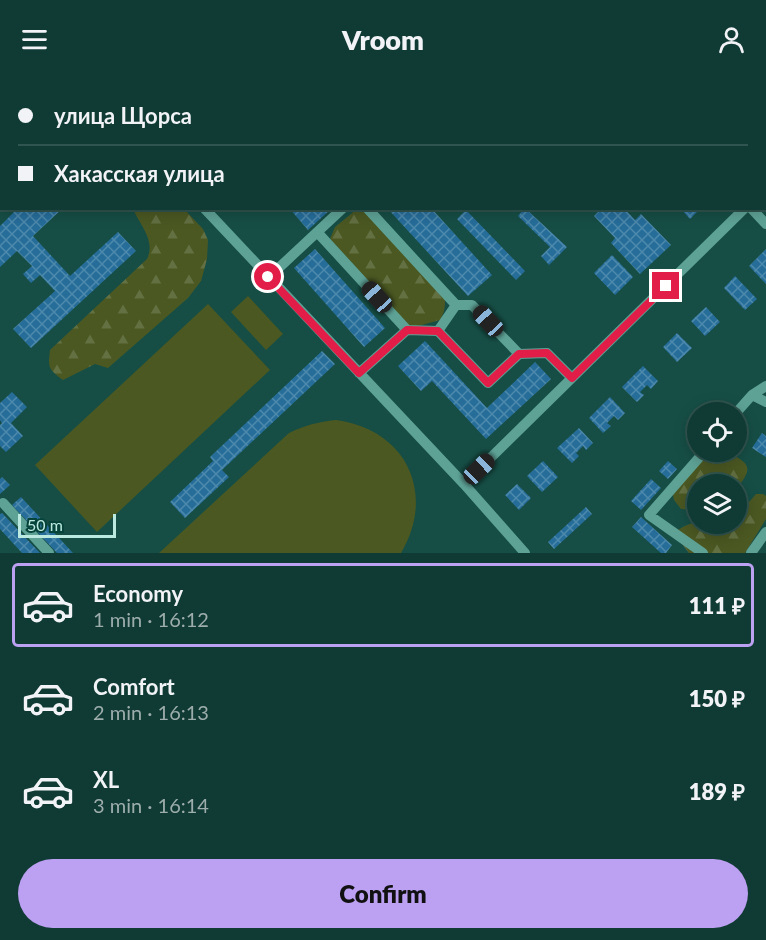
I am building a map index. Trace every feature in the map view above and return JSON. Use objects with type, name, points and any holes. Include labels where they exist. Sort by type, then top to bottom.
[{"type":"street","points":[[206,210],[464,484],[525,553]]},
{"type":"street","points":[[268,277],[341,210]]},
{"type":"street","points":[[368,210],[456,305],[472,305],[519,354]]},
{"type":"street","points":[[464,484],[743,210]]},
{"type":"street","points":[[753,210],[766,224]]},
{"type":"street","points":[[318,232],[407,330]]},
{"type":"street","points":[[438,331],[456,305]]},
{"type":"street","points":[[359,373],[407,330],[438,331],[488,383],[519,354],[547,353],[572,378]]},
{"type":"street","points":[[746,402],[766,386]]},
{"type":"street","points":[[752,395],[766,402]]},
{"type":"street","points":[[695,462],[650,515],[703,553]]},
{"type":"street","points":[[3,503],[49,553]]},
{"type":"street","points":[[751,553],[766,532]]},
{"type":"green space","points":[[134,210],[185,210],[203,229],[208,240],[207,259],[201,281],[188,298],[108,368],[95,364],[63,380],[50,368],[50,350],[147,259],[150,246]]},
{"type":"green space","points":[[356,210],[372,210],[443,289],[445,305],[440,320],[411,328],[330,239],[335,227]]},
{"type":"green space","points":[[248,296],[283,334],[266,350],[231,312]]},
{"type":"green space","points":[[208,304],[270,370],[97,532],[35,465]]},
{"type":"green space","points":[[336,420],[360,426],[380,436],[396,450],[408,467],[414,486],[416,508],[411,530],[401,553],[159,553],[289,433],[312,424]]},
{"type":"green space","points":[[700,462],[743,462],[747,468],[746,474],[690,474]]},
{"type":"green space","points":[[687,478],[687,510],[681,509],[674,500],[673,494]]},
{"type":"green space","points":[[756,494],[766,496],[766,519],[745,553],[689,553],[676,536],[678,530],[687,525],[687,534],[747,534],[747,505]]},
{"type":"building","points":[[16,210],[61,210],[33,236],[70,276],[118,232],[136,251],[31,348],[13,329],[55,291],[40,275],[31,283],[23,274],[32,266],[17,251],[0,267],[0,226]]},
{"type":"building","points":[[291,210],[330,210],[308,230]]},
{"type":"building","points":[[389,210],[433,210],[492,275],[468,296]]},
{"type":"building","points":[[466,210],[525,271],[516,280],[457,219]]},
{"type":"building","points":[[523,210],[527,210],[567,247],[549,265],[541,256],[550,247],[518,216]]},
{"type":"building","points":[[600,210],[626,210],[635,220],[641,214],[671,245],[640,274],[611,243],[615,238],[594,216]]},
{"type":"building","points":[[682,210],[699,210],[690,219]]},
{"type":"building","points":[[315,249],[385,328],[364,347],[294,268]]},
{"type":"building","points":[[766,249],[766,284],[749,266]]},
{"type":"building","points":[[612,255],[633,277],[615,295],[594,273]]},
{"type":"building","points":[[735,276],[757,299],[745,310],[724,288]]},
{"type":"building","points":[[706,307],[720,322],[705,336],[691,321]]},
{"type":"building","points":[[677,333],[692,348],[677,362],[663,347]]},
{"type":"building","points":[[425,341],[487,408],[535,362],[551,379],[486,439],[432,381],[421,391],[398,366]]},
{"type":"building","points":[[322,351],[335,364],[222,470],[229,477],[185,518],[170,502],[213,461],[210,457]]},
{"type":"building","points":[[643,366],[658,381],[651,389],[647,385],[640,392],[644,395],[637,402],[622,387]]},
{"type":"building","points":[[12,392],[27,407],[11,423],[23,436],[6,452],[0,446],[0,425],[2,423],[0,403]]},
{"type":"building","points":[[610,397],[625,413],[618,420],[614,416],[607,423],[611,426],[603,433],[589,418]]},
{"type":"building","points":[[579,428],[593,443],[586,450],[583,446],[576,453],[579,456],[572,463],[557,448]]},
{"type":"building","points":[[762,433],[766,436],[766,457],[752,448]]},
{"type":"building","points":[[543,461],[558,477],[542,492],[527,476]]},
{"type":"building","points":[[668,461],[677,469],[668,479],[659,471]]},
{"type":"building","points":[[2,477],[10,485],[0,494],[0,479]]},
{"type":"building","points":[[651,479],[661,488],[641,510],[631,501]]},
{"type":"building","points":[[517,484],[531,498],[519,510],[505,495]]},
{"type":"building","points":[[21,497],[73,553],[57,553],[12,505]]},
{"type":"building","points":[[586,507],[592,514],[554,549],[548,542]]},
{"type":"building","points":[[2,513],[40,553],[22,553],[0,529],[0,514]]},
{"type":"building","points":[[641,517],[672,545],[666,553],[661,553],[632,527]]},
{"type":"route","points":[[268,277],[359,373],[407,330],[438,331],[488,383],[519,354],[547,353],[572,378],[666,286]]}]
